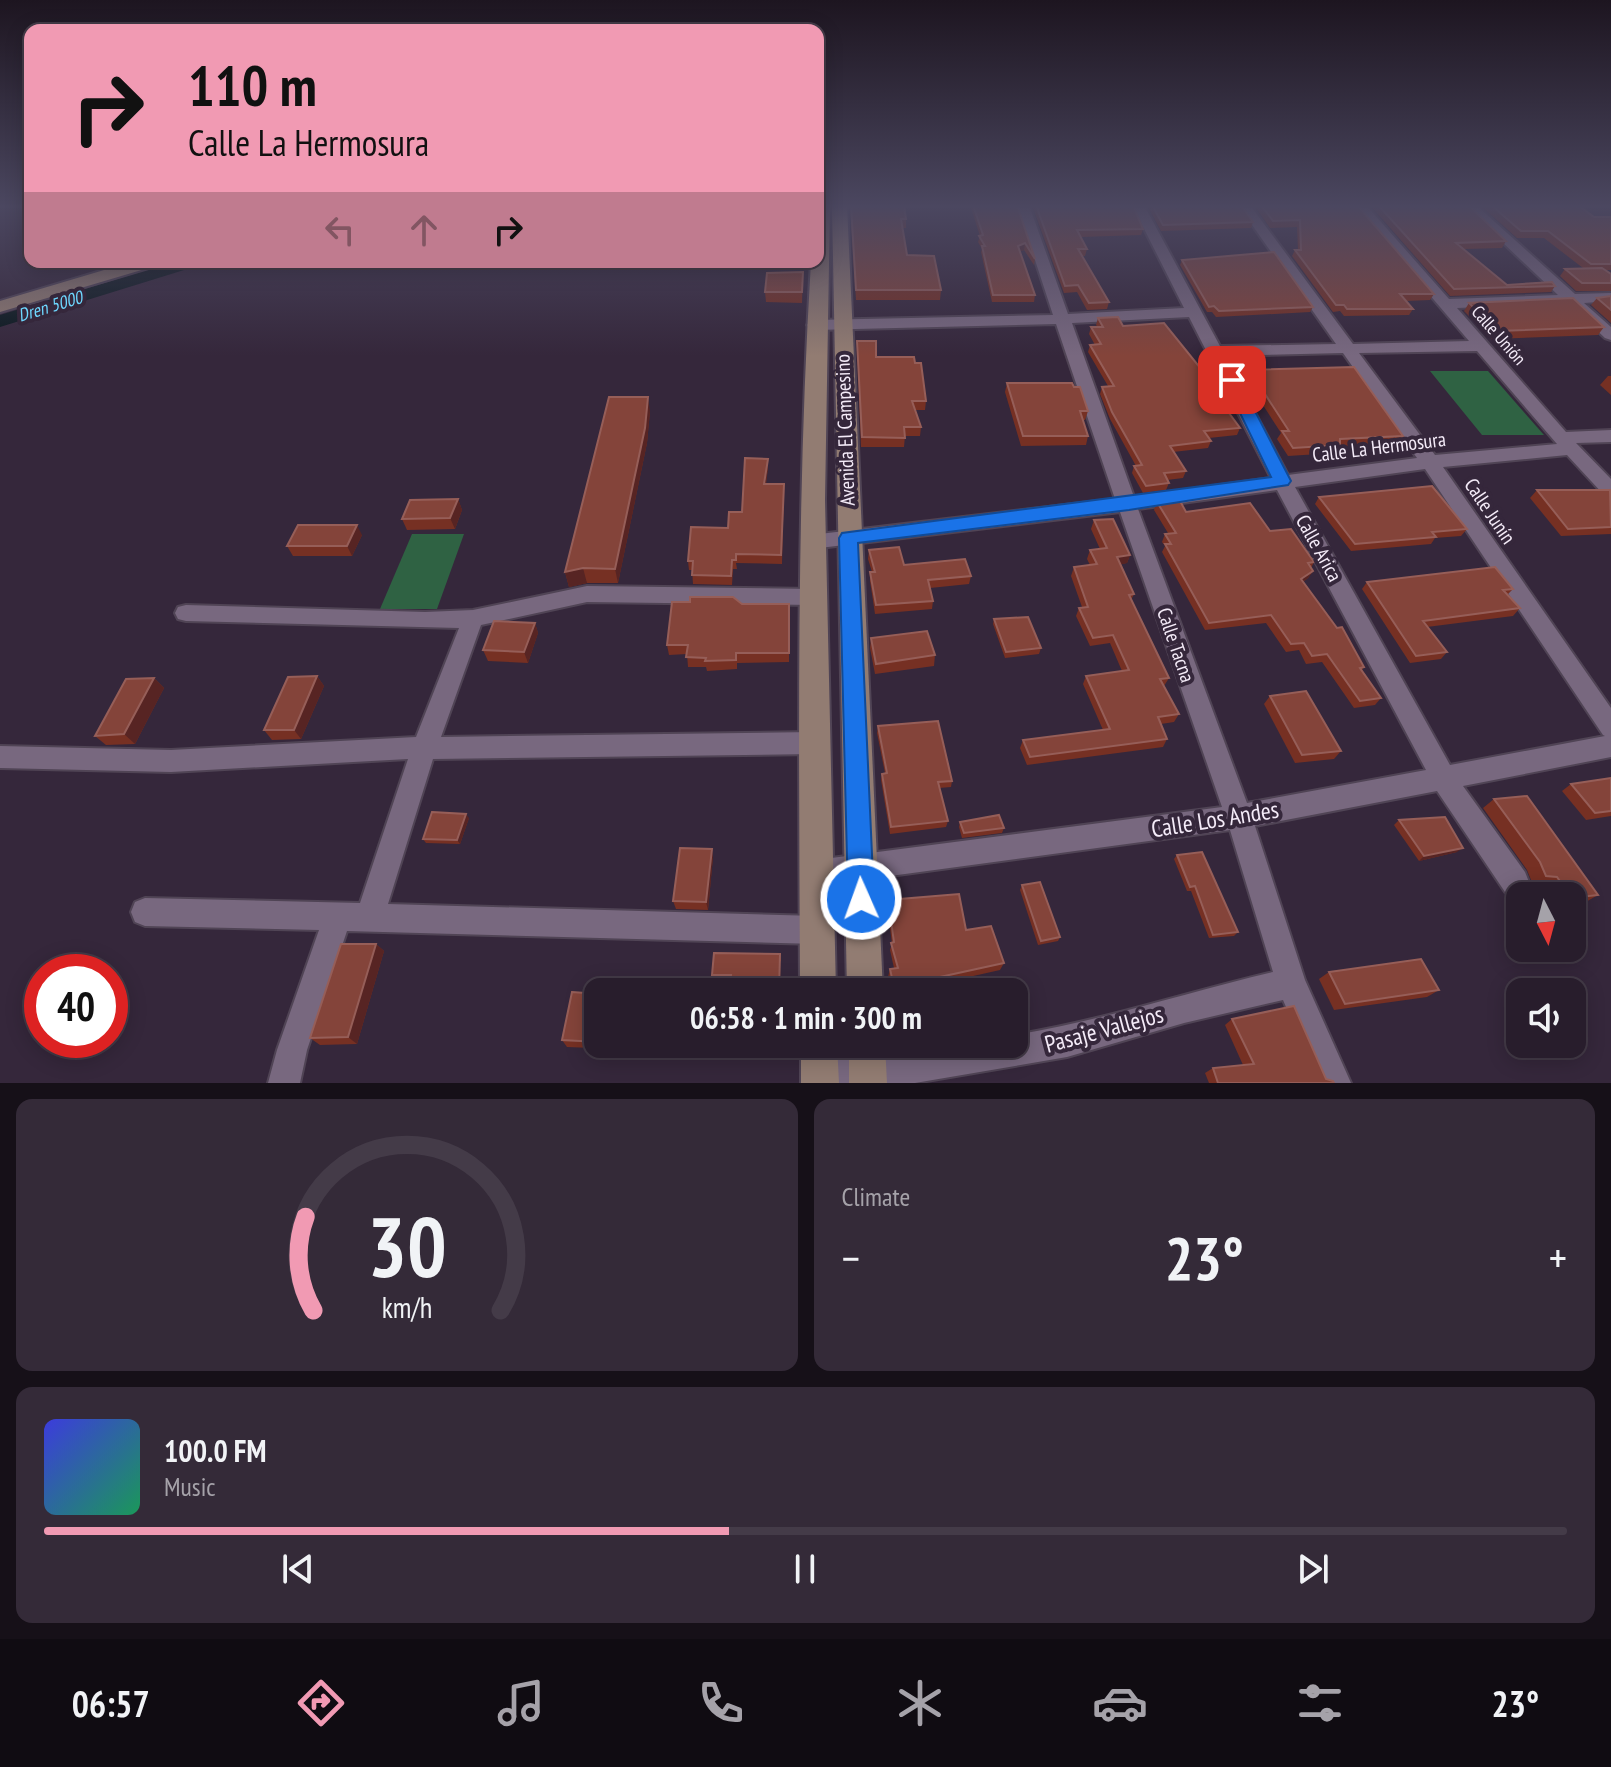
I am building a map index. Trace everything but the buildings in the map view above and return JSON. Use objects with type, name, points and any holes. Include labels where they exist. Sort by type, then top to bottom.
[{"type":"street","name":"Avenida El Campesino","points":[[840,256],[864,978]]},
{"type":"street","name":"Calle Tacna","points":[[1041,256],[1173,638],[1239,817],[1291,983],[1335,1083]]},
{"type":"street","name":"Calle Arica","points":[[1164,256],[1444,779],[1515,882]]},
{"type":"street","name":"Calle Junín","points":[[1281,256],[1430,462],[1611,728]]},
{"type":"street","name":"Calle Unión","points":[[1403,256],[1566,444],[1611,490]]},
{"type":"street","points":[[1524,256],[1611,335]]},
{"type":"street","points":[[0,307],[129,268]]},
{"type":"street","name":"Avenida El Campesino","points":[[818,268],[811,542],[818,978]]},
{"type":"street","points":[[1445,304],[1611,297]]},
{"type":"street","points":[[815,325],[1063,319],[1193,312]]},
{"type":"street","points":[[1215,351],[1482,346]]},
{"type":"street","name":"Calle La Hermosura","points":[[811,542],[1129,504],[1611,436]]},
{"type":"street","points":[[186,613],[425,621],[473,619],[587,594],[812,597]]},
{"type":"street","points":[[370,915],[424,749],[473,619]]},
{"type":"street","points":[[0,757],[171,761],[318,751],[814,743]]},
{"type":"street","name":"Calle Los Andes","points":[[816,873],[1239,817],[1611,746]]},
{"type":"street","points":[[145,912],[339,914],[552,925],[817,930]]},
{"type":"street","points":[[284,1083],[292,1050],[339,914]]},
{"type":"street","name":"Pasaje Vallejos","points":[[819,1068],[905,1069],[1067,1042],[1184,1008],[1291,983]]},
{"type":"green space","points":[[1430,371],[1488,371],[1544,435],[1482,435]]},
{"type":"green space","points":[[412,534],[464,534],[437,609],[380,609]]},
{"type":"waterway","name":"Dren 5000","points":[[0,321],[172,268]]},
{"type":"route","points":[[861,899],[848,538],[1129,504],[1282,481],[1232,380]]}]
